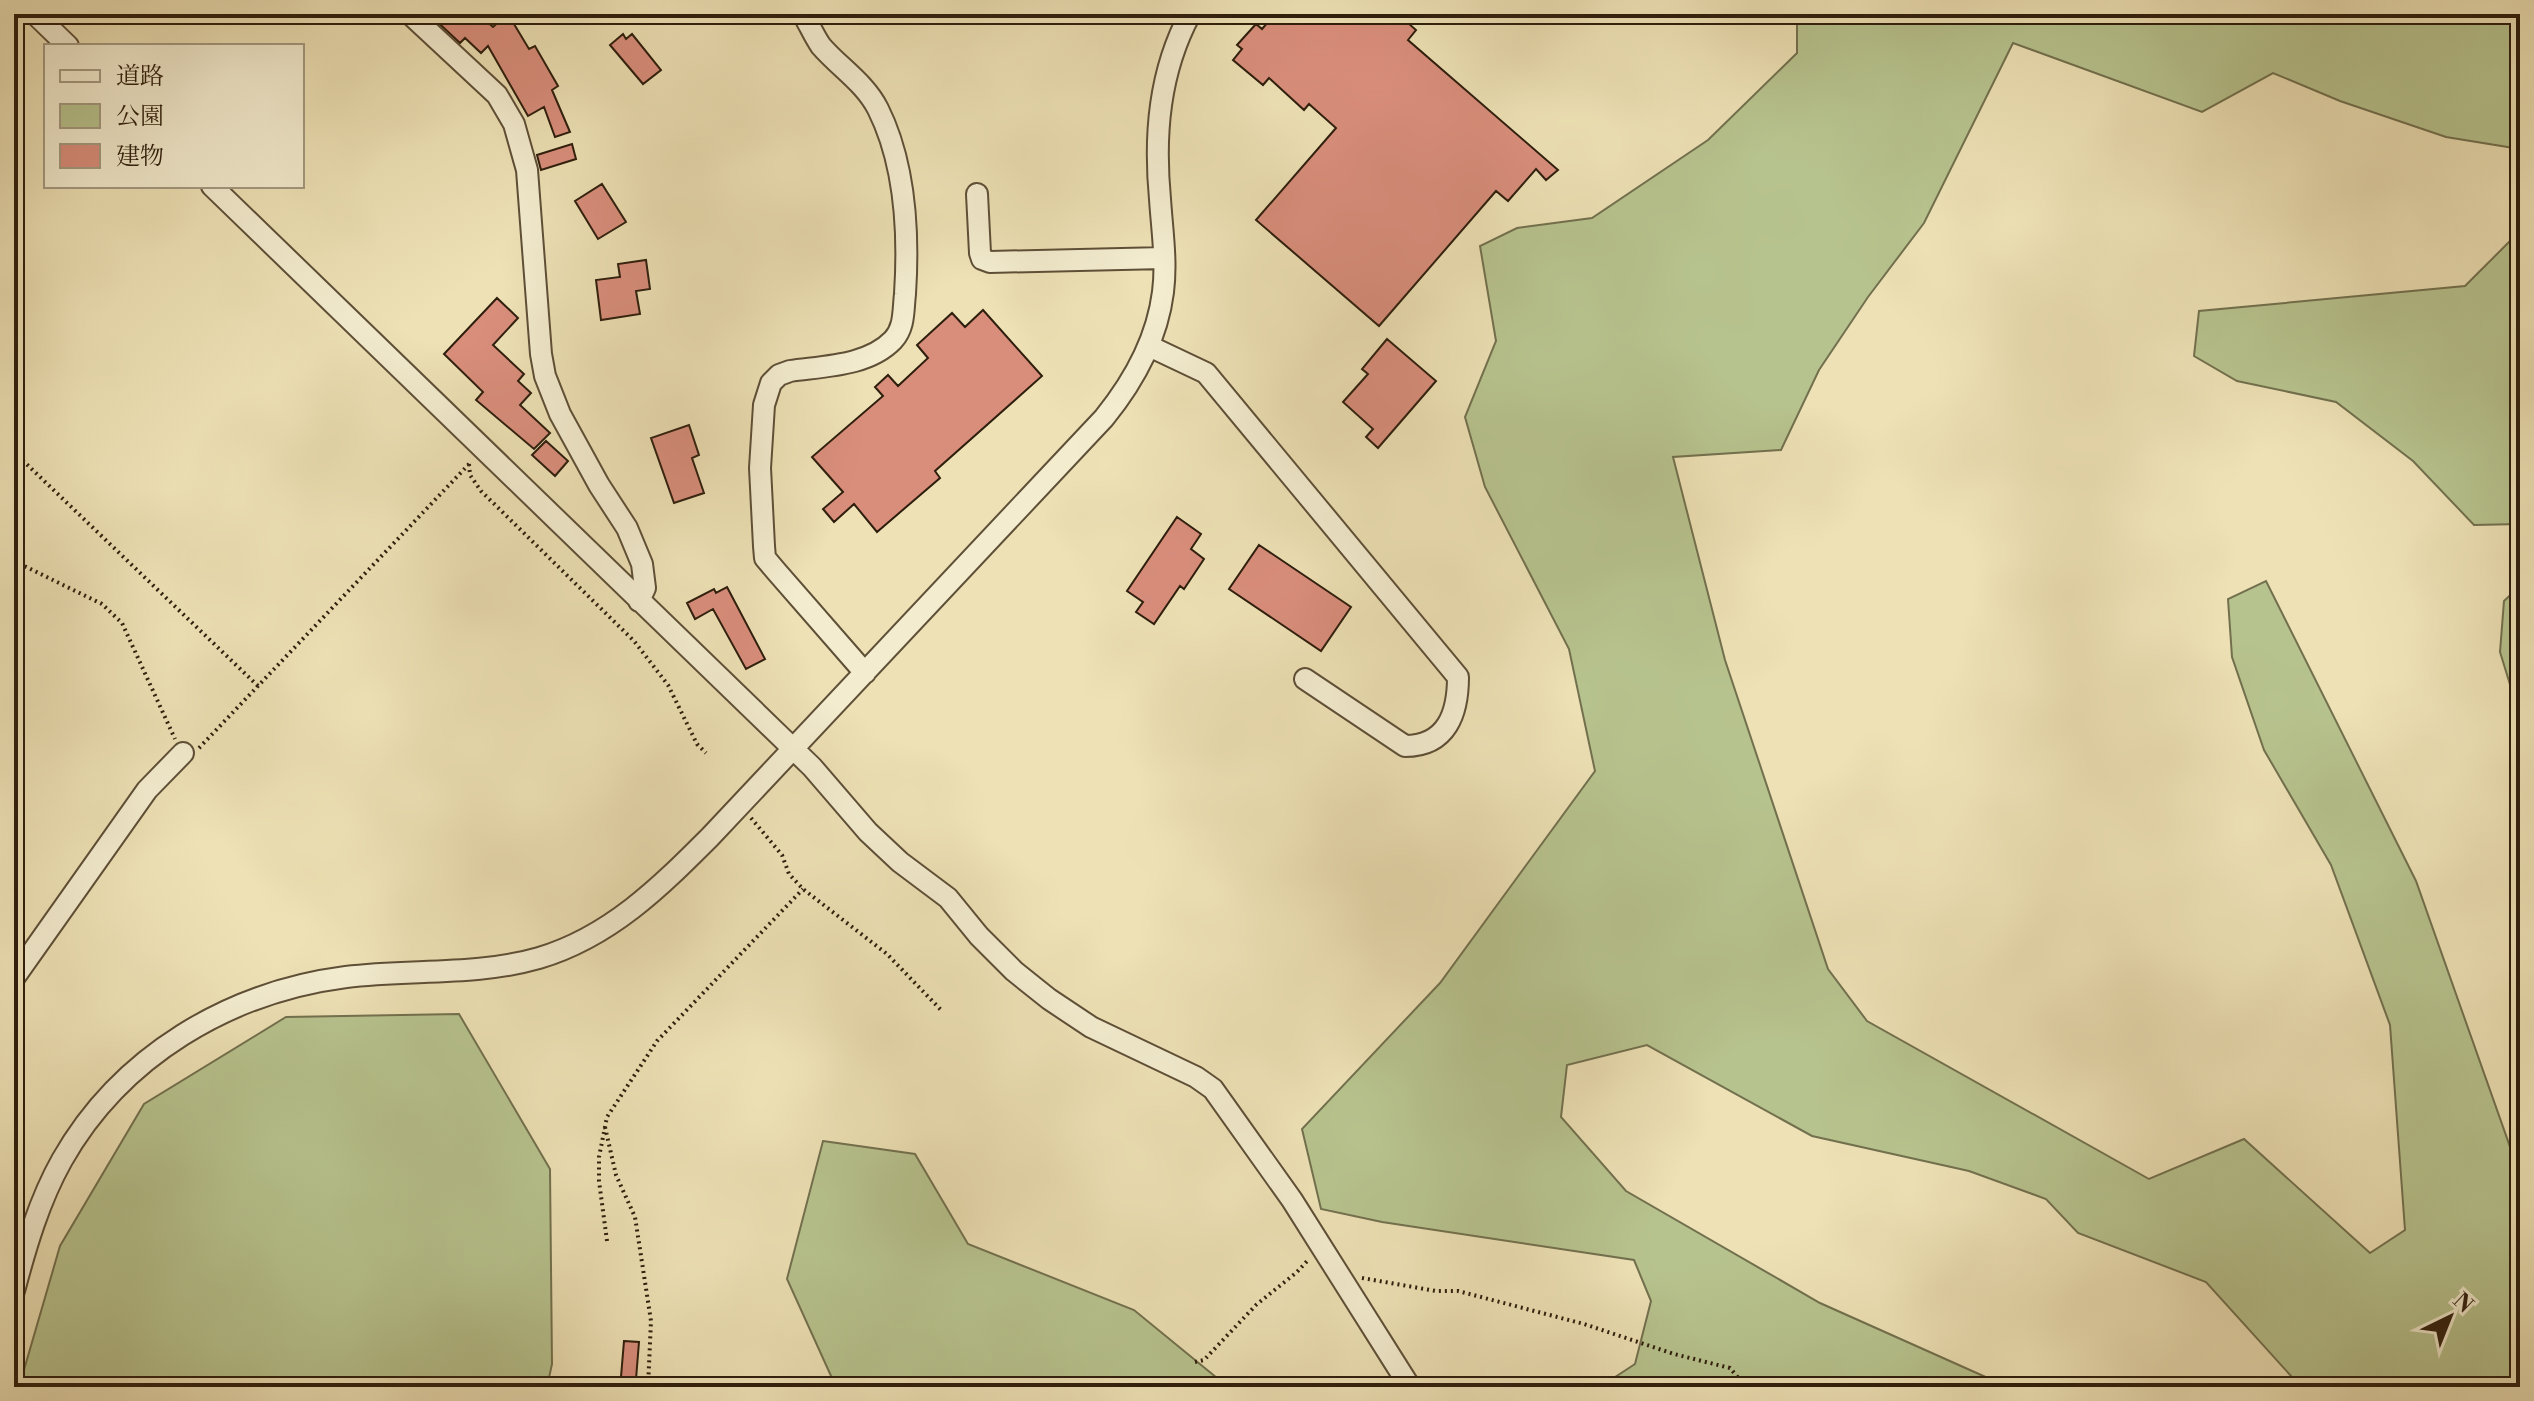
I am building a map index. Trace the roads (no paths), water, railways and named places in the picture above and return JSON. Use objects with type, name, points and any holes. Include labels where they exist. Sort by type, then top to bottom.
[{"type":"street","points":[[35,14],[66,44]]},
{"type":"street","points":[[410,14],[490,87],[514,124],[527,170],[545,376],[566,425],[627,528],[642,564],[645,588],[639,601]]},
{"type":"street","points":[[803,14],[821,45],[877,106],[887,132],[903,201],[907,240],[903,311],[902,324],[895,338],[867,358],[790,371],[779,375],[771,383],[764,405],[760,468],[765,558],[865,673]]},
{"type":"street","points":[[14,1291],[46,1192],[77,1135],[124,1082],[173,1040],[203,1021],[273,991],[347,977],[517,963],[594,934],[645,900],[793,749],[1104,418],[1131,382],[1149,346],[1163,292],[1158,122],[1170,61],[1190,14]]},
{"type":"street","points":[[214,188],[793,749],[868,832],[900,862],[948,898],[979,936],[1014,971],[1091,1027],[1196,1077],[1213,1089],[1322,1246],[1410,1387]]},
{"type":"street","points":[[977,194],[980,253],[982,259],[990,262],[1164,258]]},
{"type":"street","points":[[1149,346],[1197,366],[1206,373],[1458,677],[1458,701],[1449,724],[1436,737],[1422,746],[1405,746],[1305,679]]},
{"type":"street","points":[[14,978],[147,790],[183,753]]}]
